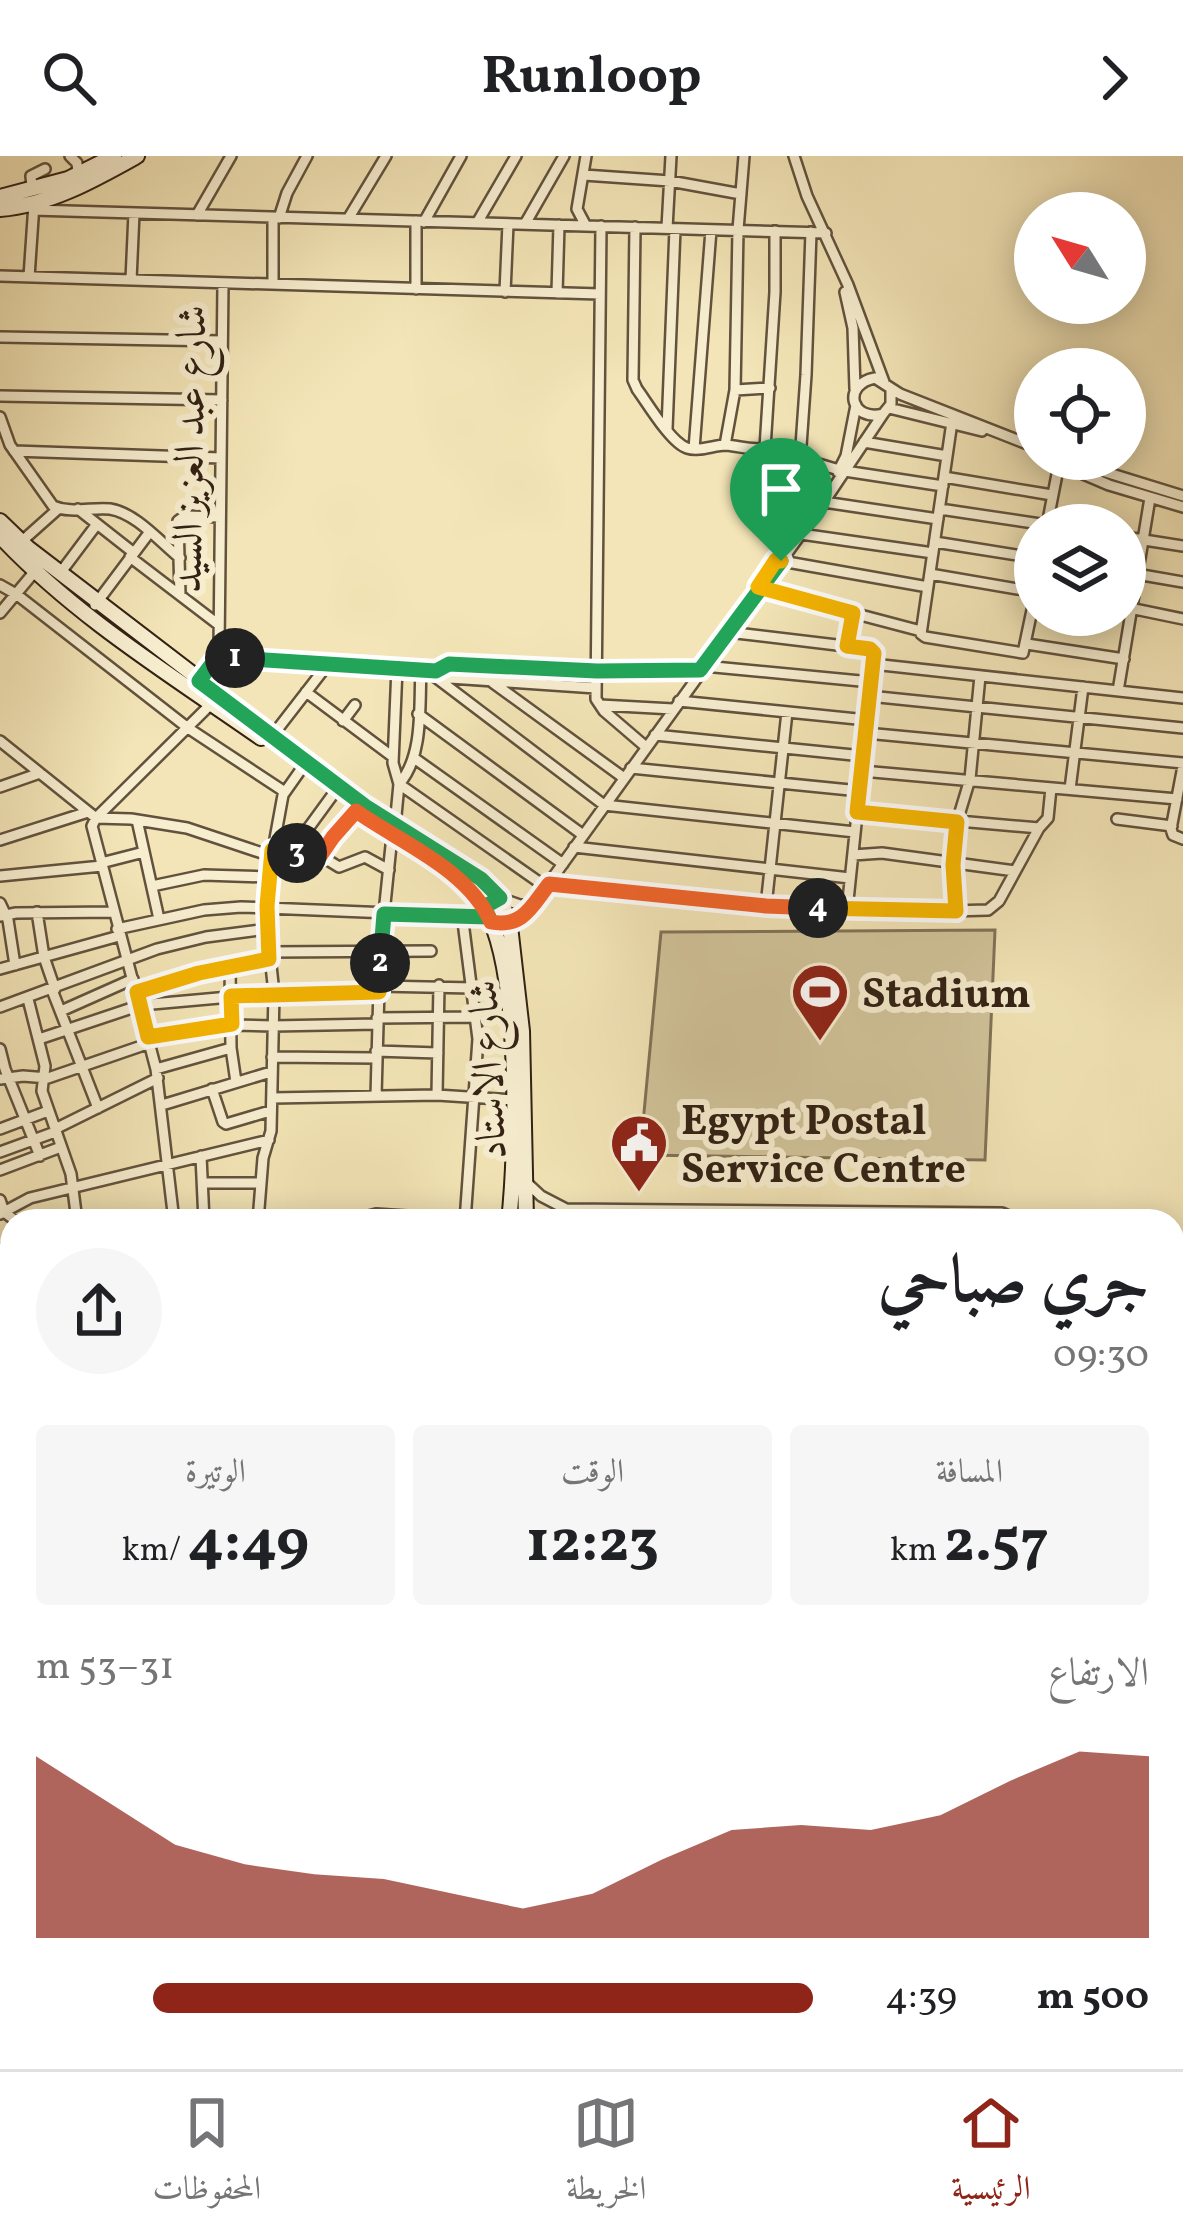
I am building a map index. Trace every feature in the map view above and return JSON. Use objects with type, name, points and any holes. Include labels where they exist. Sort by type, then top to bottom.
[{"type":"main road","points":[[27,198],[87,183],[137,156]]},
{"type":"main road","points":[[0,208],[111,157]]},
{"type":"main road","points":[[0,521],[61,572],[153,666],[302,768],[356,811],[481,879],[500,898]]},
{"type":"main road","points":[[0,536],[36,570],[273,736],[475,895],[488,915]]},
{"type":"main road","name":"شارع الاستاد","points":[[500,898],[509,923],[522,1031],[526,1209]]},
{"type":"main road","name":"شارع الاستاد","points":[[488,915],[508,1006],[513,1100],[509,1209]]},
{"type":"street","points":[[70,156],[78,174]]},
{"type":"street","points":[[197,215],[232,156]]},
{"type":"street","points":[[273,284],[276,218],[307,156]]},
{"type":"street","points":[[347,219],[386,156]]},
{"type":"street","points":[[416,289],[420,221],[461,156]]},
{"type":"street","points":[[477,223],[516,156]]},
{"type":"street","points":[[525,224],[564,156]]},
{"type":"street","points":[[586,156],[578,209],[586,226]]},
{"type":"street","points":[[667,429],[671,156]]},
{"type":"street","points":[[725,445],[735,390],[744,156]]},
{"type":"street","points":[[794,156],[849,305],[856,405],[842,470]]},
{"type":"street","points":[[29,277],[27,198],[33,172],[45,169]]},
{"type":"street","points":[[584,175],[741,194]]},
{"type":"street","points":[[27,198],[134,213],[820,231]]},
{"type":"street","points":[[130,280],[134,213]]},
{"type":"street","points":[[506,292],[508,224]]},
{"type":"street","points":[[557,293],[559,225]]},
{"type":"street","points":[[602,226],[596,699],[646,747]]},
{"type":"street","points":[[635,227],[633,380],[685,448],[765,448],[842,470],[1052,495]]},
{"type":"street","points":[[694,449],[710,230]]},
{"type":"street","points":[[765,448],[775,231]]},
{"type":"street","points":[[0,969],[159,919],[224,908],[488,915],[509,923],[522,918],[892,399],[820,231]]},
{"type":"street","points":[[800,460],[820,231]]},
{"type":"street","points":[[0,276],[600,294]]},
{"type":"street","name":"شارع عبد العزيز السيد","points":[[218,656],[223,283]]},
{"type":"street","points":[[0,337],[222,341]]},
{"type":"street","points":[[855,390],[870,378],[1014,441]]},
{"type":"street","points":[[735,390],[770,388]]},
{"type":"street","points":[[0,396],[222,400]]},
{"type":"street","points":[[856,405],[869,416],[886,411],[952,422],[1014,442]]},
{"type":"street","points":[[0,417],[2,435],[49,502],[58,509],[116,511],[180,558]]},
{"type":"street","points":[[921,631],[952,422]]},
{"type":"street","points":[[864,442],[947,455]]},
{"type":"street","points":[[14,451],[221,458]]},
{"type":"street","points":[[756,479],[822,501],[1014,522]]},
{"type":"street","points":[[1050,504],[1054,480]]},
{"type":"street","points":[[1095,480],[1183,507]]},
{"type":"street","points":[[1127,480],[1183,496]]},
{"type":"street","points":[[1146,522],[1150,498]]},
{"type":"street","points":[[21,542],[58,509]]},
{"type":"street","points":[[78,509],[219,625]]},
{"type":"street","points":[[180,595],[179,518],[220,518]]},
{"type":"street","points":[[61,572],[97,524]]},
{"type":"street","points":[[778,530],[1014,556]]},
{"type":"street","points":[[93,608],[149,533]]},
{"type":"street","points":[[1146,540],[1183,546]]},
{"type":"street","points":[[778,561],[1014,591]]},
{"type":"street","points":[[0,613],[36,570]]},
{"type":"street","points":[[1146,575],[1183,582]]},
{"type":"street","points":[[0,585],[188,728],[285,792]]},
{"type":"street","points":[[757,590],[921,631],[925,637],[1021,653],[1028,636]]},
{"type":"street","points":[[1146,612],[1183,619]]},
{"type":"street","points":[[847,646],[853,613]]},
{"type":"street","points":[[728,632],[873,650],[847,910]]},
{"type":"street","points":[[1118,691],[1126,636]]},
{"type":"street","points":[[1027,644],[1124,659]]},
{"type":"street","points":[[199,681],[218,656],[427,670],[491,682],[596,688]]},
{"type":"street","points":[[273,736],[328,664]]},
{"type":"street","points":[[427,670],[449,664],[597,670],[702,668],[871,682]]},
{"type":"street","points":[[873,664],[1183,698]]},
{"type":"street","points":[[376,1096],[380,952],[399,784],[393,758],[398,668]]},
{"type":"street","points":[[399,784],[414,758],[427,670]]},
{"type":"street","points":[[427,670],[604,805],[855,832]]},
{"type":"street","points":[[956,911],[957,822],[970,778],[980,676]]},
{"type":"street","points":[[491,682],[628,773],[860,791]]},
{"type":"street","points":[[1070,789],[1083,687]]},
{"type":"street","points":[[306,692],[393,758]]},
{"type":"street","points":[[869,696],[1183,728]]},
{"type":"street","points":[[173,1209],[157,1073],[92,831],[92,815],[212,704]]},
{"type":"street","points":[[343,721],[355,705]]},
{"type":"street","points":[[600,705],[676,705],[867,720]]},
{"type":"street","points":[[766,906],[787,712]]},
{"type":"street","points":[[418,714],[584,835]]},
{"type":"street","points":[[866,733],[1183,765],[1172,826],[1173,835],[1183,839]]},
{"type":"street","points":[[655,735],[863,756]]},
{"type":"street","points":[[0,741],[92,815]]},
{"type":"street","points":[[414,758],[563,863]]},
{"type":"street","points":[[259,1209],[272,1098],[274,993],[267,929],[268,877],[285,792],[302,768]]},
{"type":"street","points":[[862,771],[1177,799]]},
{"type":"street","points":[[0,788],[41,773]]},
{"type":"street","points":[[399,784],[547,885],[766,906],[956,911],[994,908],[1048,818],[1051,788]]},
{"type":"street","points":[[303,853],[307,830],[334,793]]},
{"type":"street","points":[[320,856],[356,811]]},
{"type":"street","points":[[857,812],[1039,828]]},
{"type":"street","points":[[0,840],[92,815],[187,829],[272,853],[320,856],[339,867],[365,857],[389,870]]},
{"type":"street","points":[[1117,819],[1172,826]]},
{"type":"street","points":[[137,820],[159,919]]},
{"type":"street","points":[[574,847],[850,878]]},
{"type":"street","points":[[0,876],[101,865],[144,852]]},
{"type":"street","points":[[853,855],[882,854],[1016,871]]},
{"type":"street","points":[[152,886],[204,874],[268,877]]},
{"type":"street","points":[[488,915],[500,898],[533,905]]},
{"type":"street","points":[[0,903],[15,964]]},
{"type":"street","points":[[37,912],[54,989],[98,1108]]},
{"type":"street","points":[[3,915],[113,912]]},
{"type":"street","points":[[462,914],[478,1039],[466,1209]]},
{"type":"street","points":[[1,1003],[28,999],[127,960],[206,937],[267,929]]},
{"type":"street","points":[[137,992],[269,956],[431,951]]},
{"type":"street","points":[[230,966],[236,1082]]},
{"type":"street","points":[[61,1011],[134,980]]},
{"type":"street","points":[[437,1095],[439,986]]},
{"type":"street","points":[[39,1040],[141,1005],[274,993],[473,988]]},
{"type":"street","points":[[28,999],[45,1070],[42,1091],[75,1188],[76,1209]]},
{"type":"street","points":[[4,1078],[42,1078],[149,1040],[232,1024],[477,1016]]},
{"type":"street","points":[[0,1152],[55,1130],[157,1073],[231,1048]]},
{"type":"street","points":[[0,1049],[4,1078],[40,1156]]},
{"type":"street","points":[[272,1057],[438,1053]]},
{"type":"street","points":[[162,1105],[272,1072]]},
{"type":"street","points":[[212,1089],[226,1124],[270,1111]]},
{"type":"street","points":[[272,1098],[437,1095],[513,1100]]},
{"type":"street","points":[[0,1129],[49,1111]]},
{"type":"street","points":[[9,1209],[22,1201],[269,1140]]},
{"type":"street","points":[[0,1170],[61,1147]]},
{"type":"street","points":[[202,1156],[204,1209]]},
{"type":"street","points":[[525,1181],[566,1209]]},
{"type":"street","points":[[204,1183],[260,1183]]},
{"type":"shaded area","name":"Stadium","points":[[995,930],[985,1160],[640,1155],[661,932]]},
{"type":"place","name":"Stadium","points":[[820,1043]]},
{"type":"place","name":"Egypt Postal Service Centre","points":[[639,1194]]},
{"type":"route","points":[[781,561],[767,580],[760,588],[754,596],[700,670],[449,664],[436,671],[218,656],[199,681],[365,806],[481,879],[500,898],[484,907],[489,917],[384,914],[379,992],[231,996],[232,1024],[148,1037],[137,992],[269,959],[272,850],[320,856],[356,811],[461,882],[480,901],[484,907],[487,912],[489,917],[491,922],[500,924],[522,918],[549,884],[766,906],[956,911],[957,822],[857,812],[874,653],[847,646],[853,613],[760,588],[758,587],[776,560],[781,561]]}]
